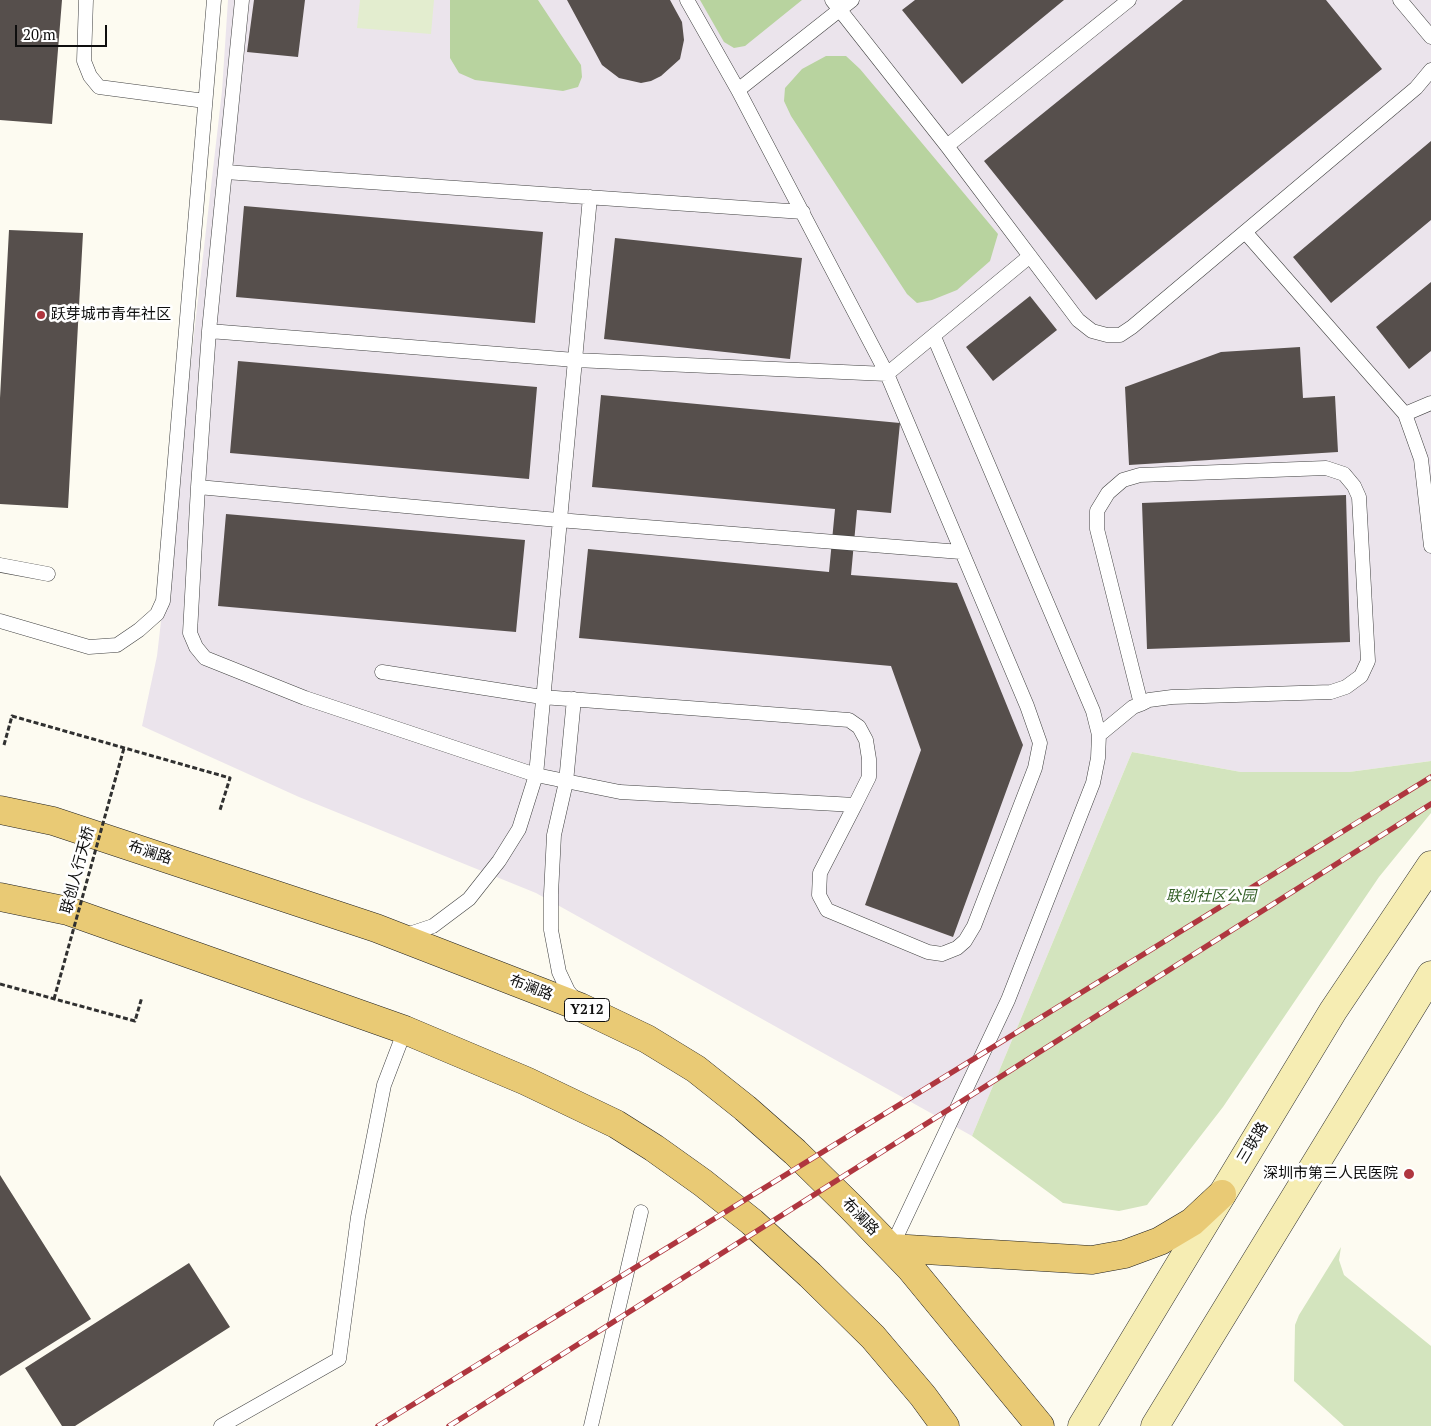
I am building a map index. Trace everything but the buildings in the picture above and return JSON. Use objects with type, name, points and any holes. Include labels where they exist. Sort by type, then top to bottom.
[{"type":"main road","name":"布澜路","points":[[0,810],[53,821],[400,937],[580,1007],[647,1039],[696,1069],[795,1152],[917,1276],[1040,1426]]},
{"type":"main road","points":[[0,897],[68,910],[405,1030],[526,1080],[616,1124],[695,1177],[752,1222],[874,1337],[923,1396],[945,1426]]},
{"type":"main road","points":[[891,1248],[1092,1260],[1125,1254],[1160,1241],[1192,1222],[1222,1194]]},
{"type":"street","name":"三联路","points":[[1082,1426],[1332,1011],[1431,865]]},
{"type":"street","points":[[1155,1426],[1431,975]]},
{"type":"lane","points":[[86,0],[84,61],[90,76],[100,87],[205,100]]},
{"type":"lane","points":[[0,621],[89,647],[117,644],[139,630],[157,614],[163,601],[214,0]]},
{"type":"lane","points":[[242,0],[209,331],[190,633],[196,648],[205,658],[305,698],[536,775],[620,792],[855,805]]},
{"type":"lane","points":[[382,672],[542,697],[849,720],[859,727],[862,734],[869,759],[869,777],[820,873],[819,895],[827,910],[928,952],[942,954],[957,948],[965,942],[974,926],[1035,768],[1040,744],[1027,706],[887,374],[738,90],[687,0]]},
{"type":"lane","points":[[738,90],[836,5],[852,0]]},
{"type":"lane","points":[[947,146],[1129,0]]},
{"type":"lane","points":[[1400,0],[1431,37]]},
{"type":"lane","points":[[836,5],[947,146],[1078,320],[1092,331],[1120,335],[1246,233],[1416,88],[1431,70]]},
{"type":"lane","points":[[225,172],[803,212]]},
{"type":"lane","points":[[400,937],[433,926],[469,899],[499,861],[519,829],[536,775],[558,520],[590,197]]},
{"type":"lane","points":[[1246,233],[1404,414],[1421,459],[1431,546]]},
{"type":"lane","points":[[209,331],[575,360],[887,374],[1030,256]]},
{"type":"lane","points":[[891,1248],[1008,1000],[1093,782],[1098,758],[1099,735],[1093,711],[934,337]]},
{"type":"lane","points":[[1404,414],[1431,403]]},
{"type":"lane","points":[[1099,735],[1109,724],[1141,704],[1172,697],[1331,692],[1346,688],[1361,676],[1368,661],[1358,497],[1354,486],[1344,474],[1326,468],[1140,475],[1123,480],[1108,494],[1097,511],[1097,529],[1141,704]]},
{"type":"lane","points":[[198,488],[558,520],[961,552]]},
{"type":"lane","points":[[0,565],[48,574]]},
{"type":"lane","points":[[574,699],[566,782],[554,835],[550,894],[551,930],[559,972],[568,991],[580,1007]]},
{"type":"lane","points":[[221,1426],[339,1360],[358,1217],[384,1085],[405,1030]]},
{"type":"lane","points":[[591,1426],[641,1212]]},
{"type":"path","points":[[4,745],[12,716],[230,778],[220,810]]},
{"type":"path","name":"联创人行天桥","points":[[54,998],[124,748]]},
{"type":"path","points":[[0,984],[135,1021],[142,997]]},
{"type":"shaded area","points":[[228,0],[1431,0],[1431,761],[1349,772],[1241,772],[1132,752],[972,1136],[536,893],[299,797],[142,726],[157,656],[222,91]]},
{"type":"green space","points":[[360,0],[434,0],[431,34],[357,28]]},
{"type":"green space","points":[[450,0],[538,0],[581,65],[582,77],[578,87],[563,91],[475,80],[459,73],[450,58]]},
{"type":"green space","points":[[700,0],[802,0],[745,46],[734,48],[724,42]]},
{"type":"green space","points":[[826,56],[846,56],[860,69],[998,234],[990,261],[957,290],[932,300],[917,303],[907,294],[791,116],[784,101],[785,88],[802,69]]},
{"type":"green space","name":"联创社区公园","points":[[1132,752],[1241,772],[1349,772],[1431,761],[1431,813],[1379,877],[1223,1107],[1147,1205],[1119,1211],[1063,1203],[972,1136]]},
{"type":"green space","points":[[1341,1247],[1339,1260],[1344,1275],[1431,1346],[1431,1426],[1344,1426],[1294,1381],[1295,1325],[1299,1315]]},
{"type":"railway","points":[[378,1426],[1431,777]]},
{"type":"railway","points":[[449,1426],[1431,804]]},
{"type":"place","name":"跃芽城市青年社区","points":[[41,315]]},
{"type":"place","name":"深圳市第三人民医院","points":[[1409,1174]]}]
